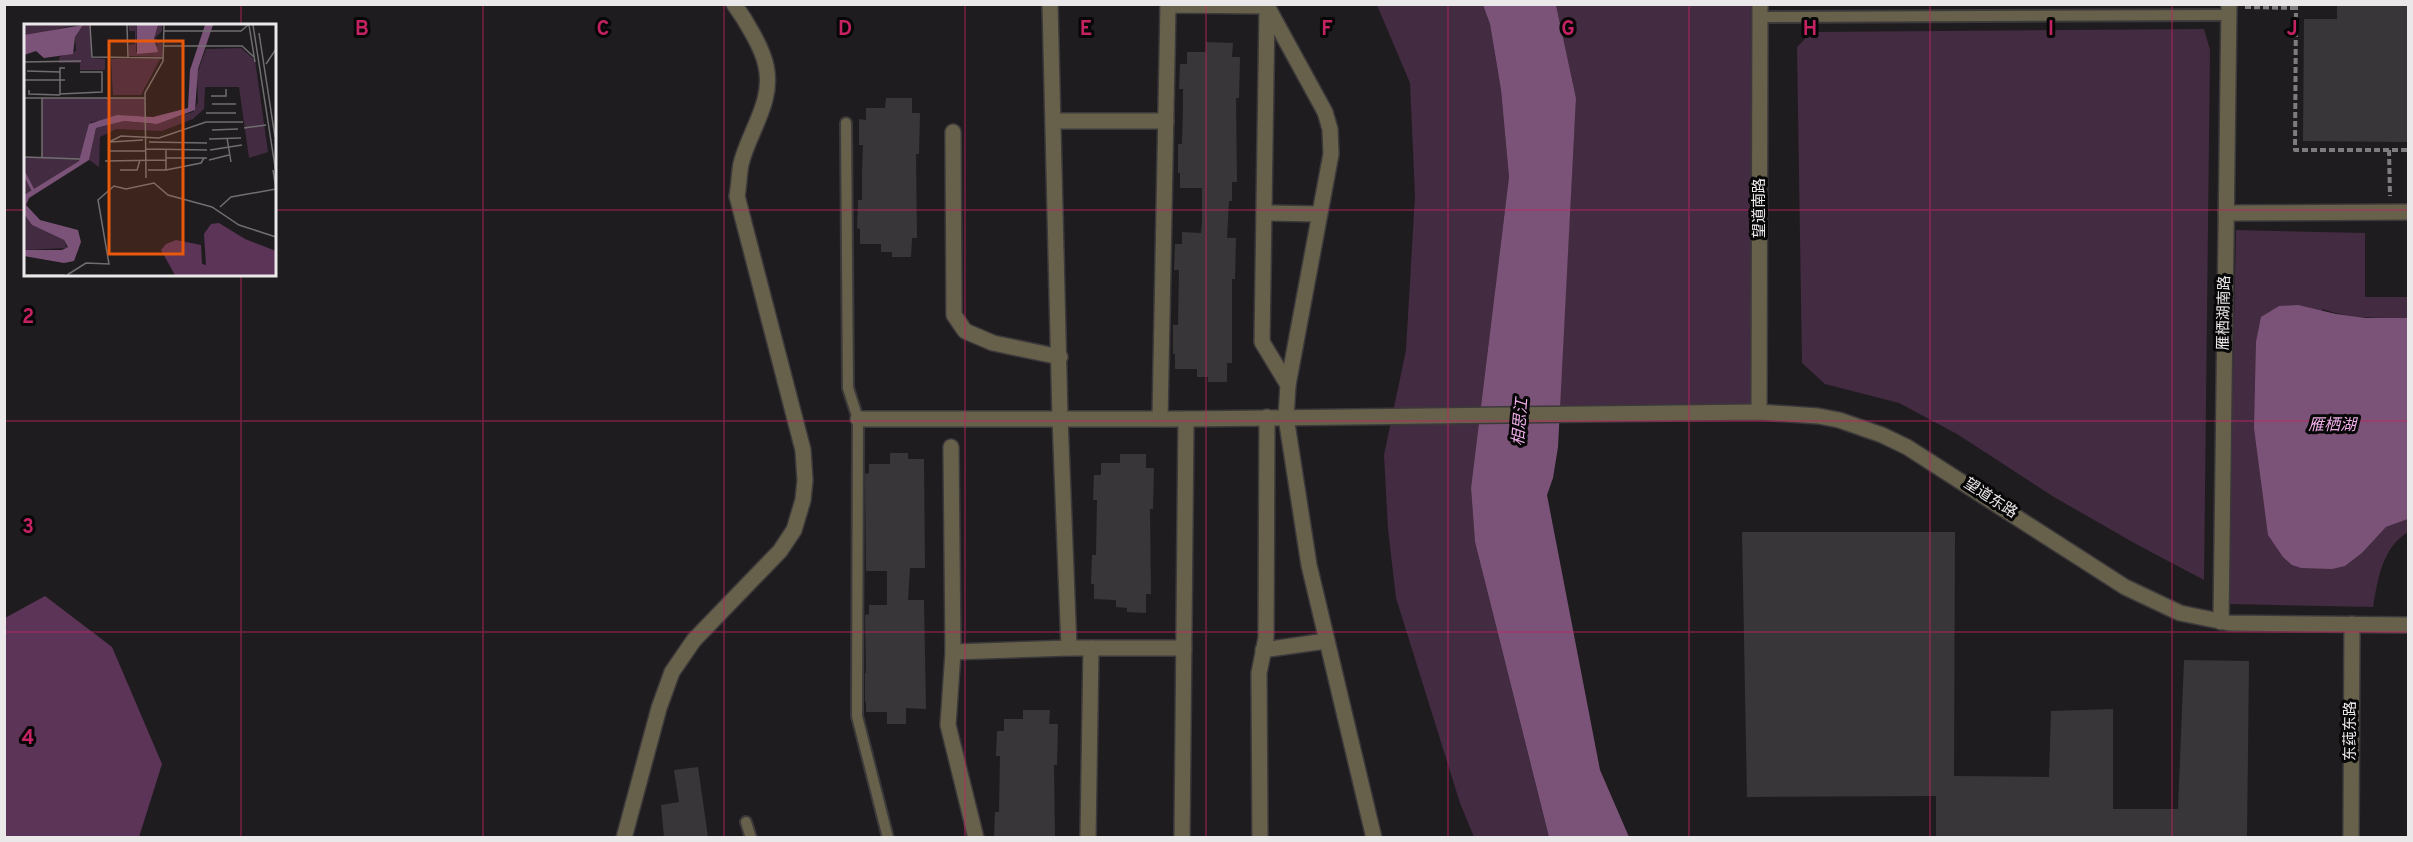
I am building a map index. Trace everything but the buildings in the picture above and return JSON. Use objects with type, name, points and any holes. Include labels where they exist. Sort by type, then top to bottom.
[{"type":"street","points":[[624,837],[659,708],[672,672],[694,640],[780,550],[794,530],[803,500],[805,480],[803,450],[737,196],[742,163],[762,112],[767,87],[766,66],[745,19],[734,4]]},
{"type":"street","points":[[1050,4],[1060,418],[1069,648]]},
{"type":"street","points":[[1160,419],[1168,5],[1268,6]]},
{"type":"street","points":[[1268,6],[1262,342],[1288,385]]},
{"type":"street","points":[[1268,6],[1320,101],[1328,121],[1330,154],[1288,385],[1286,417],[1300,516],[1326,641],[1374,837]]},
{"type":"street","name":"雁栖湖南路","points":[[2221,622],[2229,9]]},
{"type":"street","name":"望道南路","points":[[1759,412],[1760,10]]},
{"type":"street","points":[[1053,121],[1166,121]]},
{"type":"street","points":[[953,132],[954,315],[964,332],[983,339],[1060,357]]},
{"type":"street","points":[[2226,213],[2409,212]]},
{"type":"street","points":[[1264,213],[1319,214]]},
{"type":"street","name":"望道东路","points":[[858,419],[1186,419],[1759,412],[1818,416],[1854,424],[1907,447],[2125,587],[2153,603],[2180,613],[2221,622],[2409,625]]},
{"type":"street","points":[[1260,837],[1259,673],[1266,638],[1268,417]]},
{"type":"street","points":[[1182,837],[1186,419]]},
{"type":"street","points":[[951,447],[953,652],[948,725],[976,837]]},
{"type":"street","name":"东莼东路","points":[[2350,837],[2352,624]]},
{"type":"street","points":[[1263,650],[1326,641]]},
{"type":"street","points":[[953,652],[1069,648],[1184,648]]},
{"type":"street","points":[[1088,837],[1091,648]]},
{"type":"lane","points":[[1760,10],[2229,9]]},
{"type":"lane","points":[[846,123],[848,388],[858,419],[857,716],[888,837]]},
{"type":"lane","points":[[746,822],[751,837]]},
{"type":"path","points":[[2229,9],[2296,6],[2295,150],[2409,150]]},
{"type":"path","points":[[2389,150],[2391,212]]},
{"type":"shaded area","points":[[1377,5],[1483,5],[1490,24],[1501,90],[1509,177],[1471,488],[1475,542],[1549,837],[1474,837],[1460,803],[1396,598],[1388,529],[1384,455],[1406,350],[1415,196],[1410,83]]},
{"type":"shaded area","points":[[1556,5],[1760,5],[1759,412],[1559,414],[1576,98]]},
{"type":"shaded area","points":[[2204,29],[2210,50],[2204,580],[2054,497],[1957,434],[1899,403],[1825,384],[1802,363],[1797,47],[1812,32]]},
{"type":"shaded area","points":[[2236,230],[2365,233],[2365,297],[2408,297],[2408,318],[2354,316],[2322,309],[2345,566],[2362,553],[2386,527],[2408,519],[2408,532],[2392,547],[2383,565],[2373,607],[2228,604]]},
{"type":"shaded area","points":[[45,596],[112,647],[162,764],[139,837],[5,837],[5,618]]},
{"type":"water","name":"相思江","points":[[1483,5],[1556,5],[1576,98],[1558,447],[1553,478],[1547,495],[1600,770],[1629,837],[1549,837],[1475,542],[1471,488],[1509,177],[1501,90],[1490,24]]},
{"type":"water","name":"雁栖湖","points":[[2298,305],[2366,318],[2408,318],[2408,519],[2386,527],[2362,553],[2345,566],[2332,569],[2301,568],[2292,565],[2283,557],[2268,535],[2254,428],[2256,342],[2261,317],[2279,306]]}]
